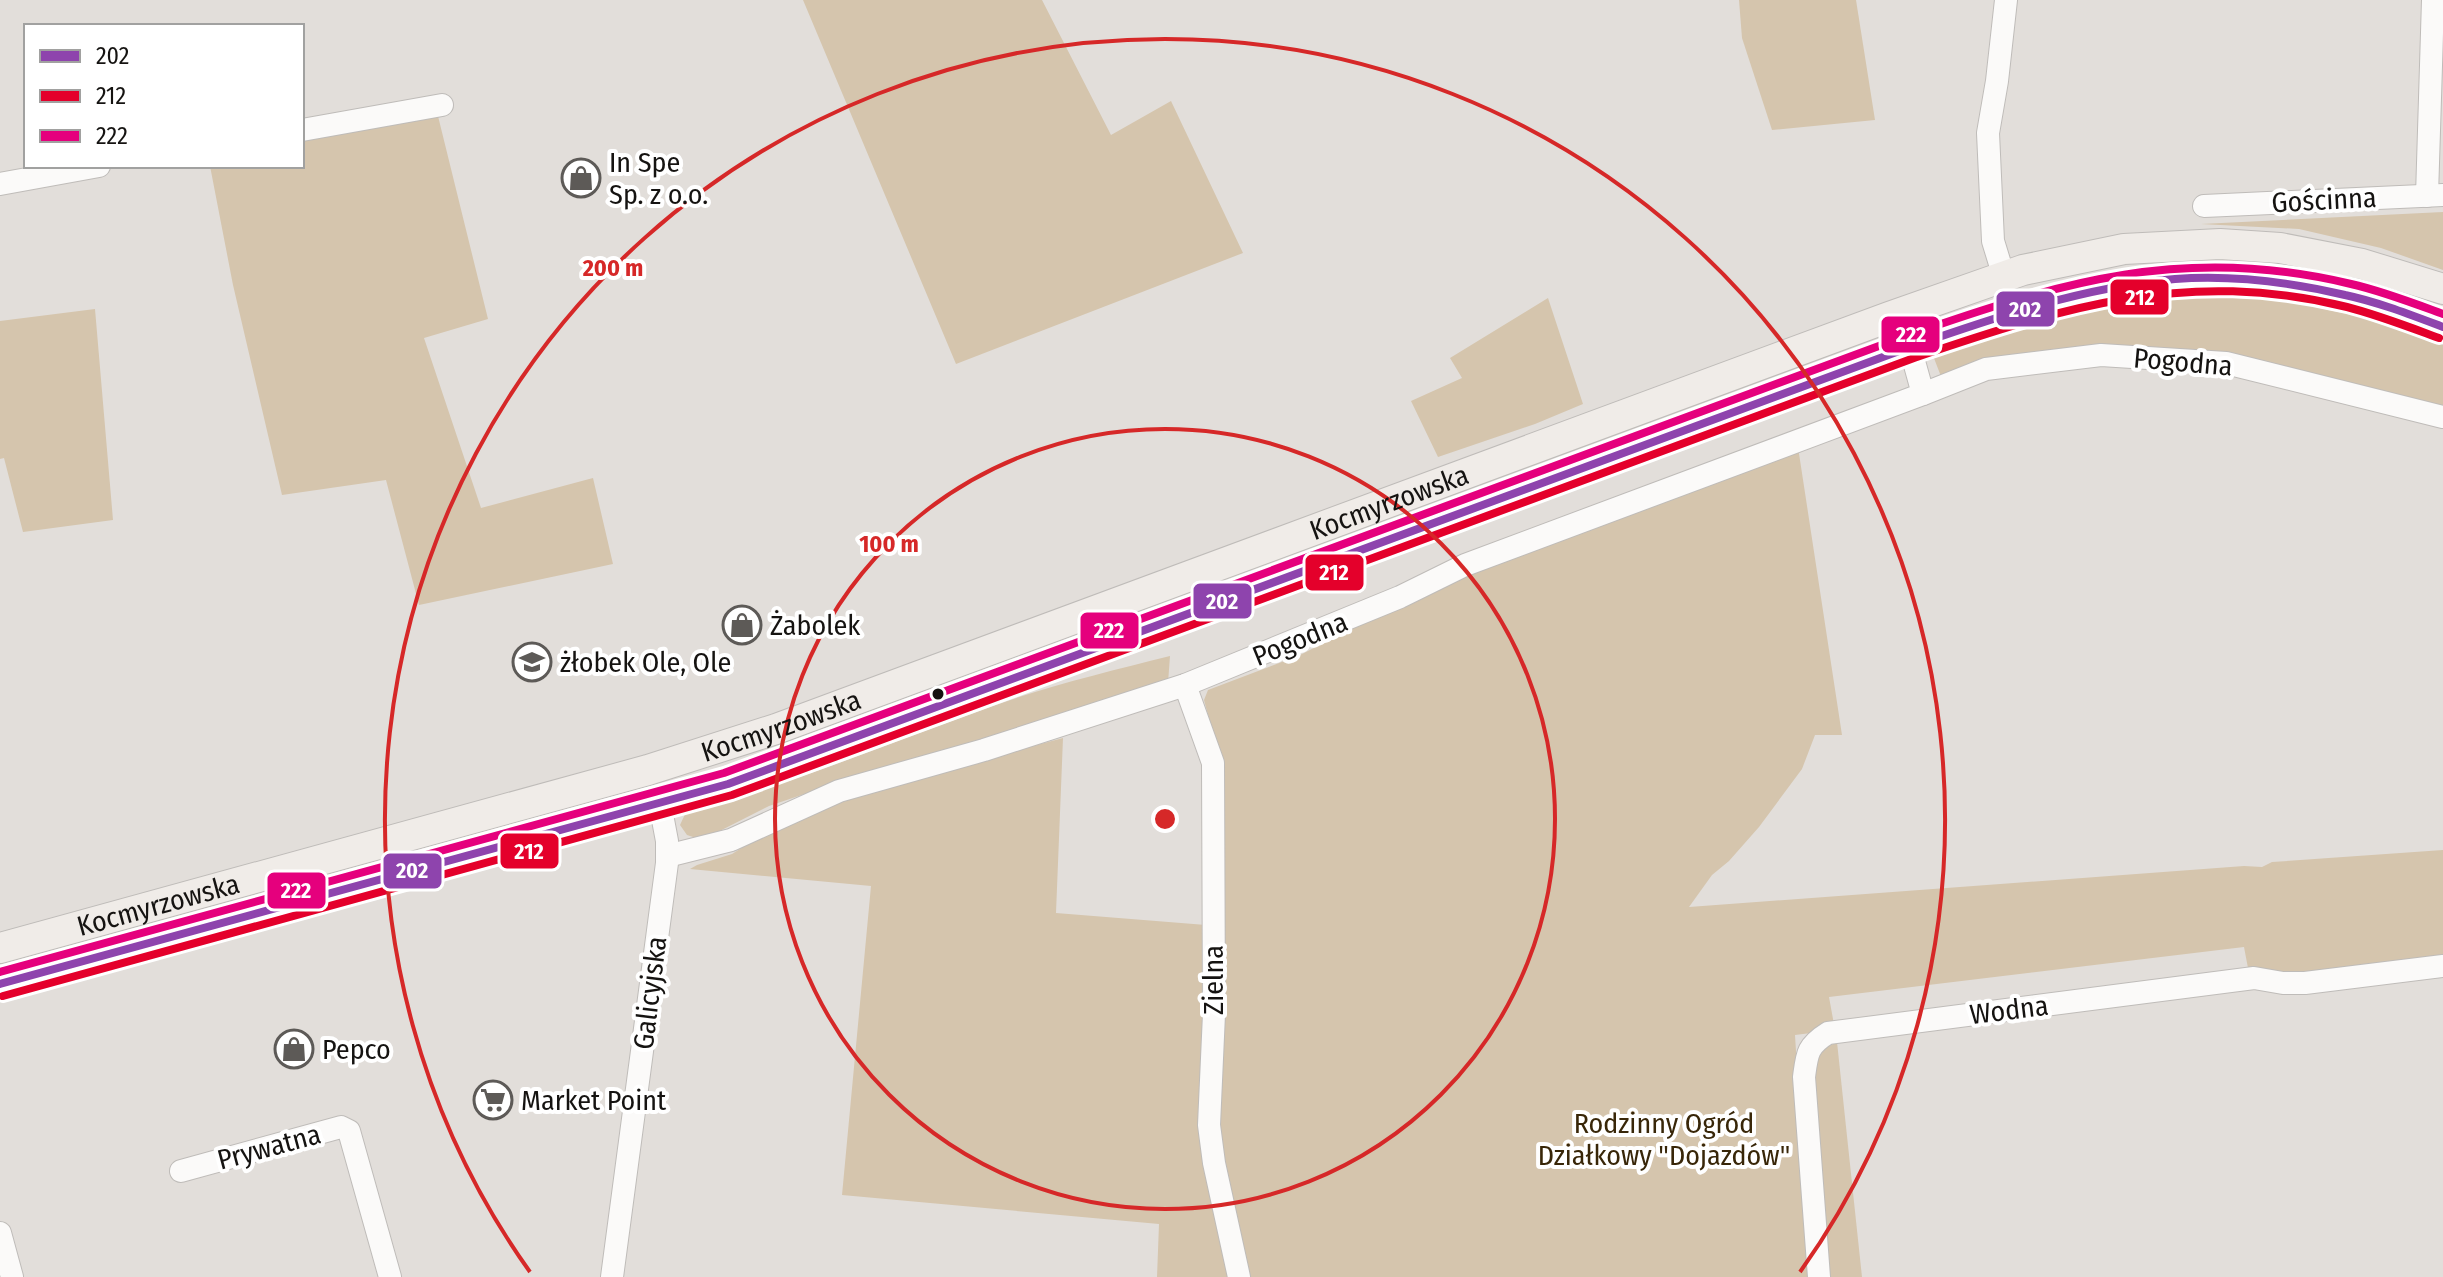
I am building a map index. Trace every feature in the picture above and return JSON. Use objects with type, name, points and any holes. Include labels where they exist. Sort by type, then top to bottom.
[{"type":"main road","name":"Kocmyrzowska","points":[[0,948],[648,770],[776,729],[2023,270],[2124,249],[2220,244],[2280,248],[2362,264],[2443,289]]},
{"type":"main road","name":"Kocmyrzowska","points":[[0,984],[728,784],[2019,309],[2097,290],[2159,280],[2213,279],[2334,292],[2443,327]]},
{"type":"street","points":[[2004,277],[1993,241],[1988,133],[2006,0]]},
{"type":"street","points":[[2433,0],[2435,195]]},
{"type":"street","points":[[304,130],[442,105]]},
{"type":"street","points":[[0,184],[88,168]]},
{"type":"street","name":"Gościnna","points":[[2204,206],[2435,195]]},
{"type":"street","points":[[1910,347],[1923,394]]},
{"type":"street","name":"Pogodna","points":[[667,856],[731,840],[839,791],[984,750],[1185,685],[1400,597],[1465,565],[1986,369],[2101,355],[2226,363],[2443,417]]},
{"type":"street","name":"Zielna","points":[[1185,685],[1213,763],[1214,1014],[1209,1125],[1214,1163],[1239,1277]]},
{"type":"street","name":"Galicyjska","points":[[612,1277],[667,856],[660,804]]},
{"type":"street","name":"Wodna","points":[[1819,1277],[1804,1077],[1807,1054],[1814,1042],[1828,1033],[2254,978],[2305,983],[2443,966]]},
{"type":"street","name":"Prywatna","points":[[181,1171],[345,1128],[349,1131],[390,1277]]},
{"type":"street","points":[[0,1233],[12,1277]]},
{"type":"green space","points":[[803,0],[1042,0],[1111,135],[1171,101],[1243,253],[956,364]]},
{"type":"green space","points":[[1739,0],[1856,0],[1875,120],[1772,130],[1742,38]]},
{"type":"green space","points":[[437,112],[488,319],[424,338],[481,508],[593,478],[613,564],[419,605],[386,480],[282,495],[233,285],[210,168],[304,168],[304,137]]},
{"type":"green space","points":[[2443,212],[2443,270],[2381,248],[2299,229],[2201,224]]},
{"type":"green space","points":[[1548,298],[1583,404],[1438,457],[1411,401],[1462,378],[1450,358]]},
{"type":"green space","points":[[2161,298],[2283,300],[2366,318],[2443,345],[2443,413],[2098,349],[1942,379],[1932,353],[2045,319],[2103,306]]},
{"type":"green space","points":[[95,309],[113,520],[23,532],[4,458],[0,459],[0,321]]},
{"type":"green space","name":"Rodzinny Ogród Działkowy \"Dojazdów\"","points":[[1798,447],[1842,735],[1815,735],[1802,769],[1759,827],[1712,875],[1689,907],[2262,867],[2272,862],[2443,850],[2443,961],[2251,984],[2244,947],[1829,997],[1835,1030],[1795,1035],[1810,1277],[1246,1277],[1219,1126],[1222,767],[1204,700],[1208,690],[1300,655],[1464,572]]},
{"type":"green space","points":[[1170,656],[1168,683],[1048,724],[896,763],[769,806],[702,840],[687,835],[680,825],[686,812],[802,776],[1015,698]]},
{"type":"green space","points":[[1063,738],[1056,913],[1206,925],[1230,1277],[1157,1277],[1159,1224],[842,1195],[871,886],[690,869],[732,854],[773,828],[838,798]]},
{"type":"green space","points":[[1837,1042],[1862,1277],[1826,1277],[1814,1065],[1822,1051]]},
{"type":"transit line","name":"222","points":[[0,972],[724,773],[1906,336],[2017,299],[2124,275],[2178,269],[2234,268],[2291,273],[2351,284],[2443,314]]},
{"type":"transit line","name":"202","points":[[0,984],[728,784],[1910,347],[2074,296],[2175,279],[2239,279],[2303,286],[2357,298],[2443,327]]},
{"type":"transit line","name":"212","points":[[3,996],[732,795],[1914,358],[2022,323],[2127,299],[2233,291],[2289,296],[2347,307],[2439,338]]},
{"type":"place","name":"In Spe Sp. z o.o.","points":[[581,178]]},
{"type":"place","name":"Żabolek","points":[[742,625]]},
{"type":"place","name":"żłobek Ole, Ole","points":[[532,662]]},
{"type":"place","name":"Pepco","points":[[294,1049]]},
{"type":"place","name":"Market Point","points":[[493,1100]]}]
